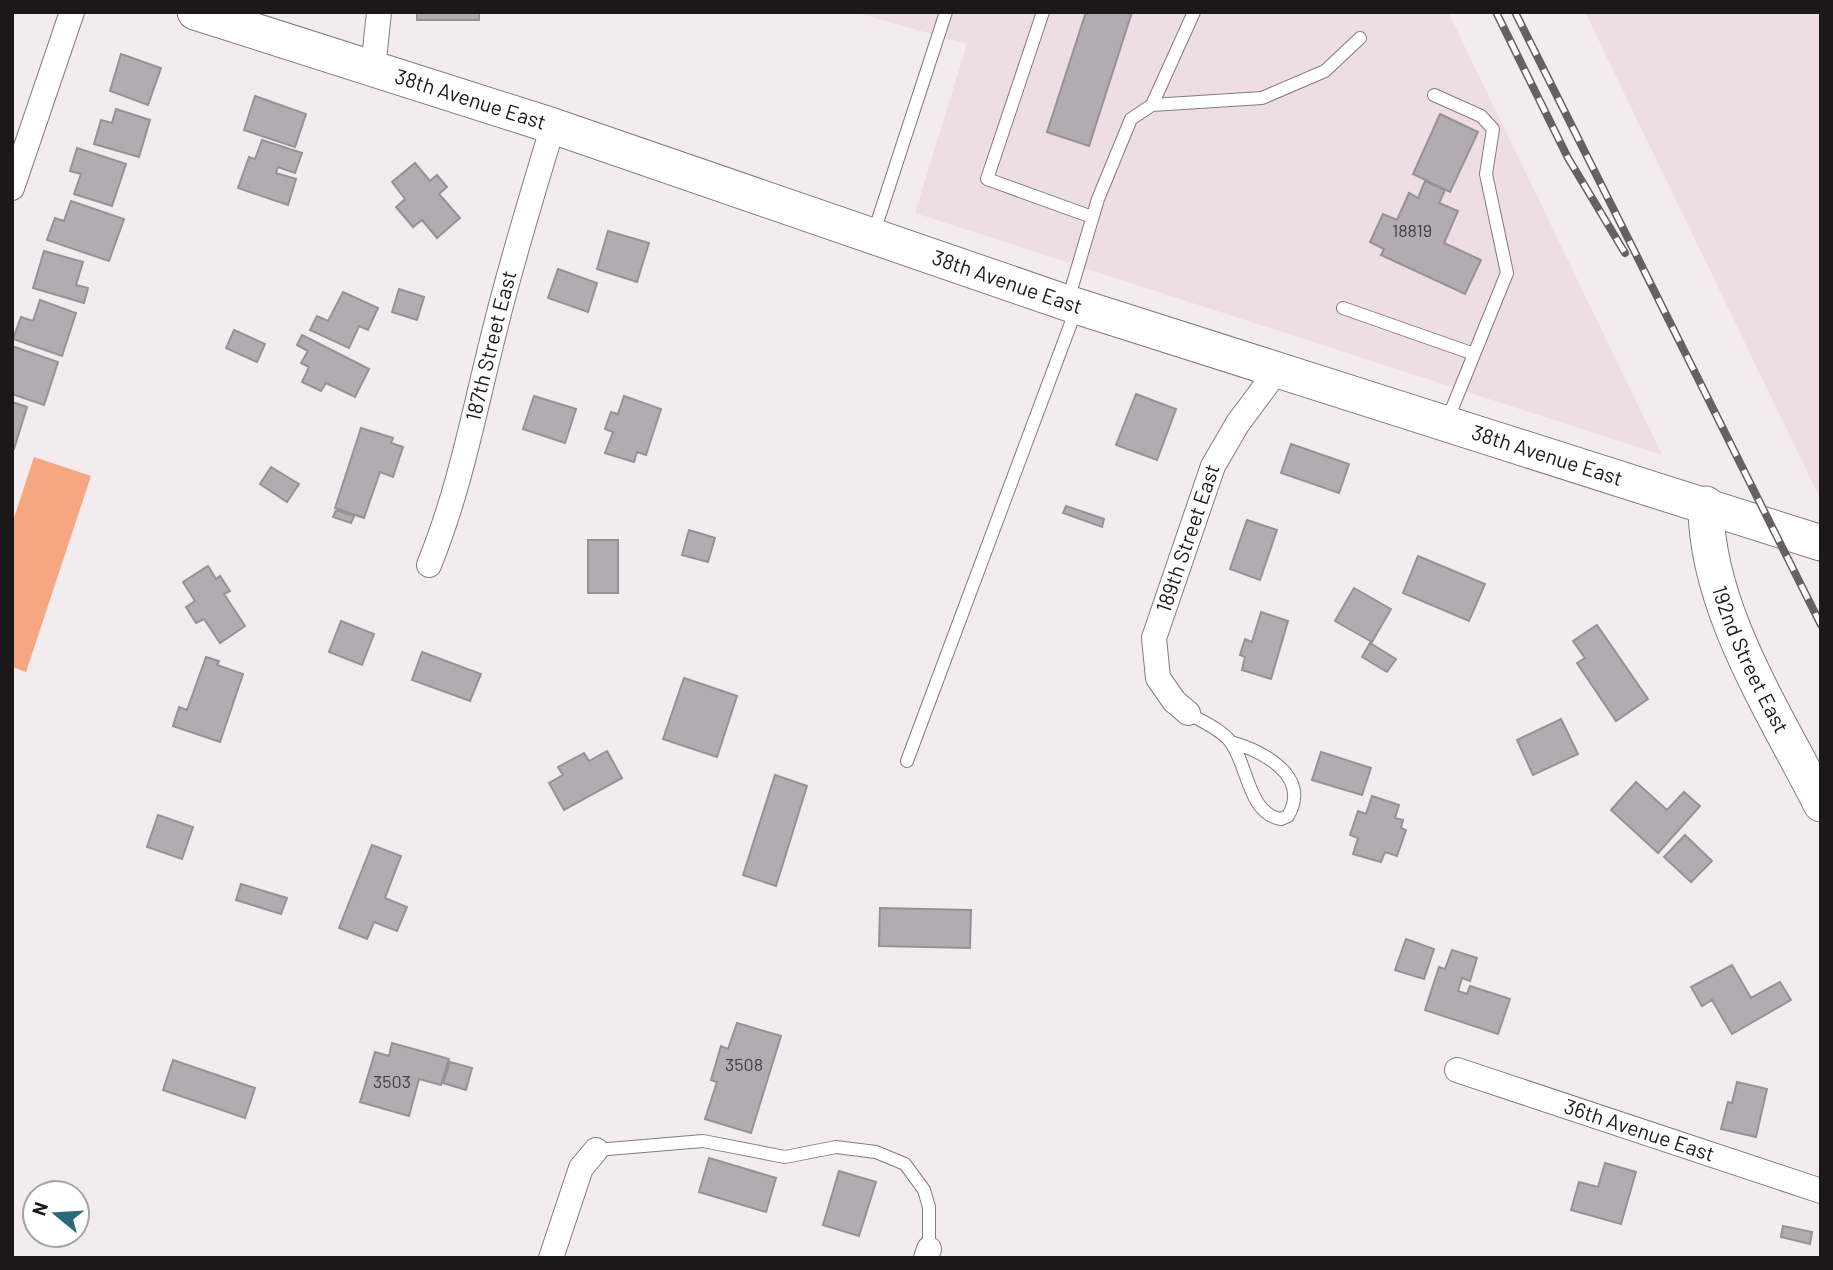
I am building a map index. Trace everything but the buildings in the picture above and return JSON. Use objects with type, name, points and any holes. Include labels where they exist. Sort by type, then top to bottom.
[{"type":"street","points":[[12,188],[72,12]]},
{"type":"street","name":"38th Avenue East","points":[[195,12],[553,126],[1072,305],[1279,368],[1821,543]]},
{"type":"street","points":[[373,69],[379,12]]},
{"type":"street","name":"187th Street East","points":[[429,565],[459,481],[509,272],[553,126]]},
{"type":"street","name":"189th Street East","points":[[1188,713],[1174,701],[1158,678],[1154,638],[1213,466],[1238,423],[1279,368]]},
{"type":"street","name":"192nd Street East","points":[[1706,504],[1710,563],[1729,621],[1821,804]]},
{"type":"street","name":"36th Avenue East","points":[[1457,1070],[1821,1191]]},
{"type":"street","points":[[551,1258],[581,1168],[596,1150]]},
{"type":"lane","points":[[873,236],[946,12]]},
{"type":"lane","points":[[1043,12],[987,179],[1092,217]]},
{"type":"lane","points":[[1152,105],[1194,12]]},
{"type":"lane","points":[[907,761],[1072,305],[1092,217],[1131,119],[1152,105],[1262,98],[1325,71],[1360,38]]},
{"type":"lane","points":[[1434,94],[1481,116],[1493,129],[1486,174],[1507,273],[1446,422]]},
{"type":"lane","points":[[1343,309],[1474,354]]},
{"type":"lane","points":[[1188,713],[1231,742],[1250,747],[1284,769],[1293,789],[1294,802],[1288,816],[1274,818],[1258,803],[1231,742]]},
{"type":"lane","points":[[596,1150],[703,1141],[785,1157],[836,1147],[883,1155],[905,1164],[924,1189],[929,1207],[928,1253]]},
{"type":"shaded area","points":[[854,12],[1448,12],[1662,455],[915,213],[967,44]]},
{"type":"shaded area","points":[[1585,12],[1821,12],[1821,500]]},
{"type":"shaded area","points":[[34,457],[91,476],[26,672],[12,667],[12,524]]},
{"type":"railway","points":[[1496,12],[1568,158],[1625,253]]},
{"type":"railway","points":[[1515,12],[1821,625]]}]
